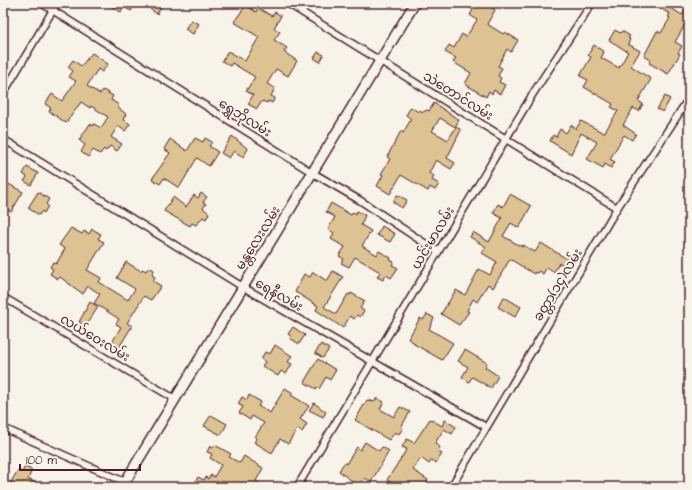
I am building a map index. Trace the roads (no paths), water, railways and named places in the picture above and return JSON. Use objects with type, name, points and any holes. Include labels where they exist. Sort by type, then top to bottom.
[{"type":"main road","name":"မန္တလေးလမ်း","points":[[124,484],[415,3]]},
{"type":"street","name":"ရွှေဘိုလမ်း","points":[[41,3],[313,173],[362,201],[438,252]]},
{"type":"street","points":[[3,94],[58,3]]},
{"type":"street","name":"သဲတောင်လမ်း","points":[[287,3],[617,208]]},
{"type":"street","name":"ယင်းမာလမ်း","points":[[297,487],[371,361],[534,92],[592,3]]},
{"type":"street","name":"ခတ္တာ(၁၄)လမ်း","points":[[451,487],[617,208],[689,98]]},
{"type":"street","name":"ရေနီလမ်း","points":[[3,139],[243,287],[486,427]]},
{"type":"street","name":"လယ်ဝေးလမ်း","points":[[3,297],[175,398]]},
{"type":"street","points":[[3,428],[124,484]]}]
